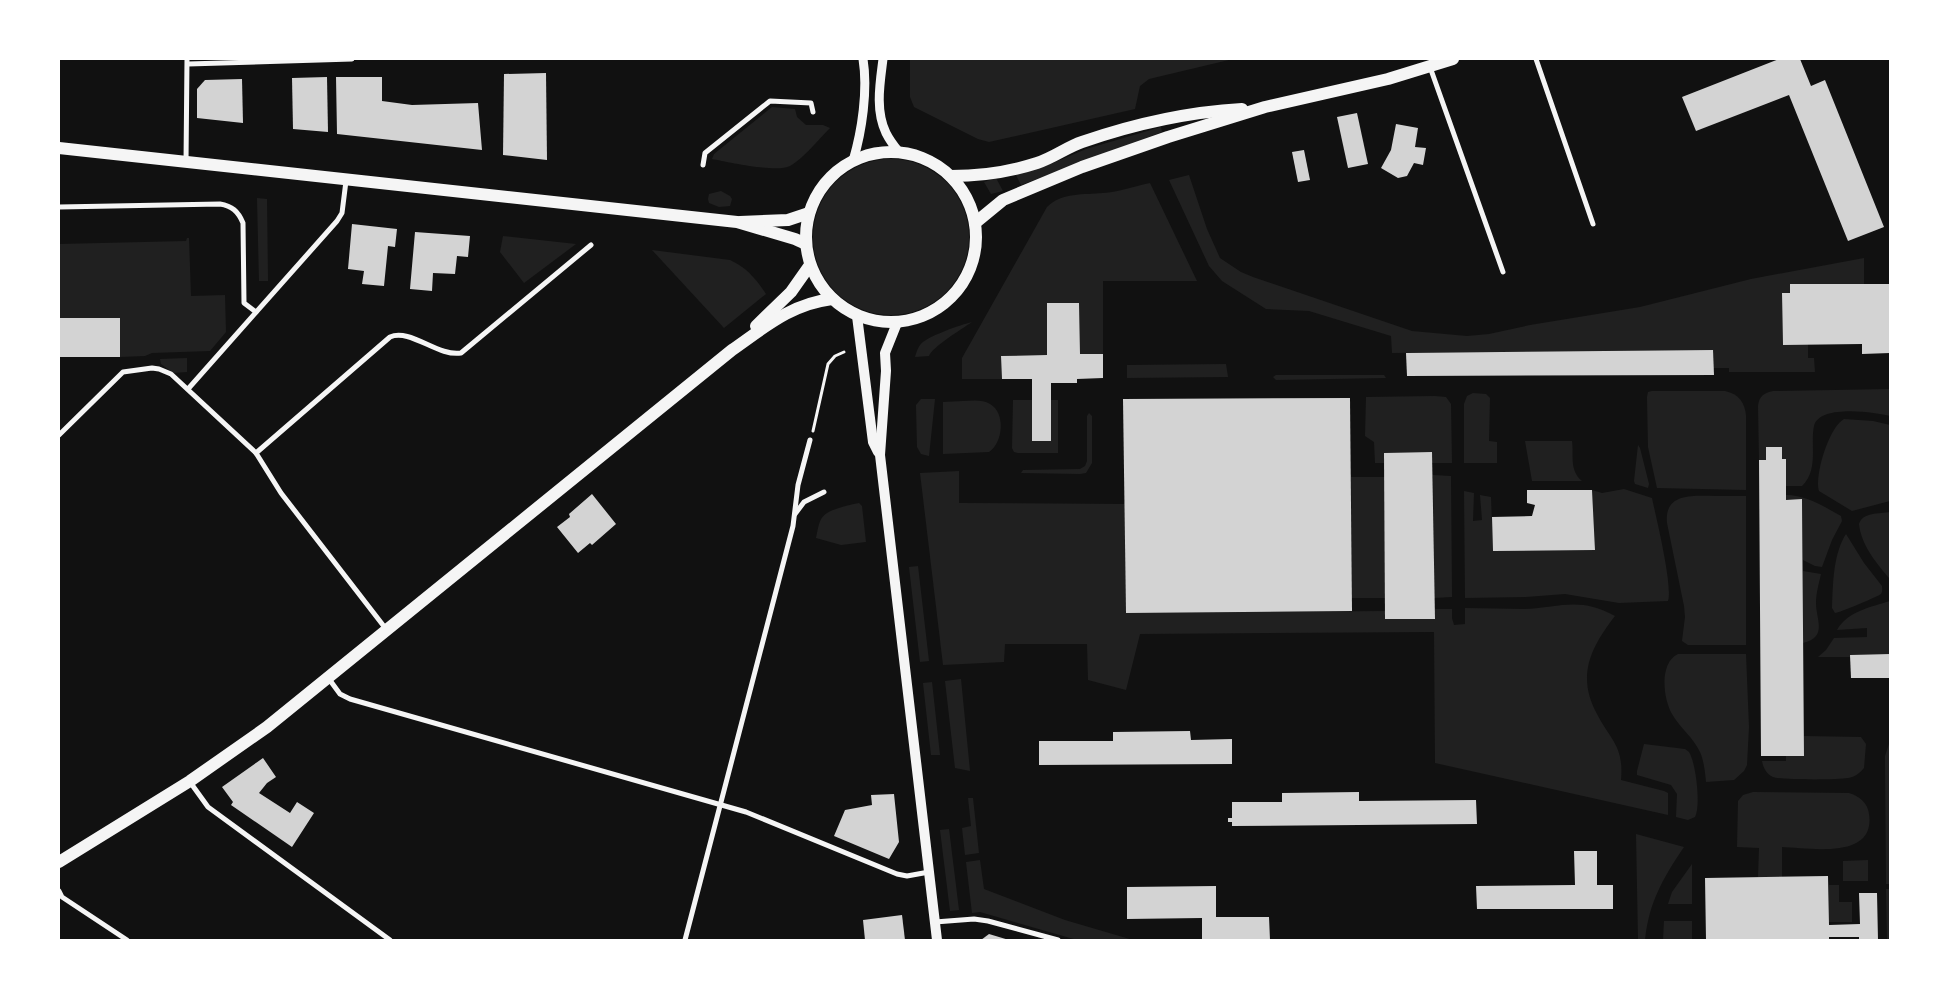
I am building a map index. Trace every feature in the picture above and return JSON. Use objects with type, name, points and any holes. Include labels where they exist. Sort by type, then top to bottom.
[{"type":"main road","points":[[975,223],[1003,200],[1168,136],[1265,107],[1388,79],[1453,59]]},
{"type":"main road","points":[[951,176],[970,176],[999,172],[1038,162],[1080,143],[1168,118],[1208,111],[1265,107]]},
{"type":"main road","points":[[59,148],[737,222],[806,244]]},
{"type":"main road","points":[[898,152],[918,156],[935,164],[951,176],[971,205],[977,238],[971,269],[958,290],[942,306],[928,315],[897,323],[870,320],[857,316],[832,299],[810,265],[806,244],[809,213],[814,200],[830,177],[853,161],[868,155],[898,152]]},
{"type":"main road","points":[[737,222],[788,220],[809,213]]},
{"type":"main road","points":[[732,350],[791,292],[810,265]]},
{"type":"main road","points":[[59,862],[190,781],[267,727],[732,350],[786,313],[811,302],[832,299]]},
{"type":"main road","points":[[857,316],[873,442],[880,454]]},
{"type":"main road","points":[[897,323],[885,353],[886,371],[880,454],[937,940]]},
{"type":"street","points":[[186,162],[188,62],[352,59]]},
{"type":"street","points":[[853,161],[860,131],[864,92],[863,59]]},
{"type":"street","points":[[883,59],[880,76],[880,111],[886,133],[898,152]]},
{"type":"street","points":[[1536,59],[1593,224]]},
{"type":"street","points":[[1430,66],[1502,272]]},
{"type":"street","points":[[703,165],[705,153],[770,102],[811,103],[813,112]]},
{"type":"street","points":[[188,389],[337,221],[342,213],[346,180]]},
{"type":"street","points":[[59,207],[228,205],[234,209],[243,223],[244,303],[256,312]]},
{"type":"street","points":[[256,454],[390,337],[394,335],[403,336],[450,354],[461,353],[591,245]]},
{"type":"street","points":[[59,435],[123,372],[152,368],[171,374],[256,454],[281,493],[386,630]]},
{"type":"street","points":[[685,940],[795,514],[798,485],[810,440]]},
{"type":"street","points":[[795,514],[804,502],[824,492]]},
{"type":"street","points":[[328,678],[340,694],[350,699],[746,812],[897,874],[907,876],[929,872]]},
{"type":"street","points":[[190,781],[208,806],[390,940]]},
{"type":"street","points":[[59,892],[62,897],[127,940]]},
{"type":"street","points":[[935,922],[974,919],[988,920],[1058,940]]},
{"type":"path","points":[[810,440],[828,364],[835,356],[844,352]]},
{"type":"shaded area","points":[[910,59],[1233,59],[1149,79],[1140,86],[1135,109],[989,142],[978,139],[914,107],[910,97]]},
{"type":"shaded area","points":[[772,107],[795,109],[797,117],[806,125],[823,125],[830,128],[800,159],[790,166],[783,168],[752,166],[712,159],[714,154]]},
{"type":"shaded area","points":[[1161,127],[1162,132],[1021,185],[1016,175],[1053,163],[1086,149]]},
{"type":"shaded area","points":[[891,159],[921,165],[934,172],[946,182],[956,194],[963,207],[969,237],[963,267],[956,280],[946,292],[934,302],[921,309],[891,315],[861,309],[848,302],[836,292],[826,280],[819,267],[813,237],[819,207],[826,194],[836,182],[848,172],[861,165]]},
{"type":"shaded area","points":[[1189,175],[1207,229],[1220,258],[1241,272],[1253,277],[1412,331],[1467,336],[1489,334],[1530,325],[1640,307],[1751,279],[1864,258],[1864,284],[1790,284],[1790,293],[1782,293],[1783,344],[1808,344],[1808,358],[1814,358],[1815,372],[1729,372],[1729,368],[1713,368],[1712,350],[1392,353],[1391,336],[1309,311],[1266,309],[1222,281],[1209,266],[1169,180]]},
{"type":"shaded area","points":[[996,178],[1003,191],[991,194],[984,182]]},
{"type":"shaded area","points":[[1150,183],[1197,281],[1103,281],[1103,354],[1080,354],[1079,303],[1048,303],[1047,355],[1001,356],[1002,379],[962,379],[962,358],[1047,207],[1053,202],[1066,197],[1121,190]]},
{"type":"shaded area","points":[[721,191],[732,199],[730,206],[719,207],[709,203],[709,194]]},
{"type":"shaded area","points":[[257,198],[267,199],[268,281],[259,281]]},
{"type":"shaded area","points":[[503,236],[576,244],[524,283],[500,252]]},
{"type":"shaded area","points":[[189,238],[191,296],[225,295],[226,332],[210,351],[152,353],[145,356],[120,357],[120,318],[59,318],[59,244],[186,241]]},
{"type":"shaded area","points":[[652,250],[730,260],[750,274],[766,294],[724,328]]},
{"type":"shaded area","points":[[972,322],[941,343],[929,356],[915,357],[920,345],[927,339],[946,330]]},
{"type":"shaded area","points":[[187,358],[187,372],[173,373],[161,364],[160,359]]},
{"type":"shaded area","points":[[1226,364],[1228,377],[1127,378],[1127,365]]},
{"type":"shaded area","points":[[1276,375],[1384,375],[1386,378],[1276,380],[1273,377]]},
{"type":"shaded area","points":[[1890,389],[1890,416],[1848,411],[1836,412],[1818,419],[1813,433],[1812,465],[1807,480],[1802,486],[1786,486],[1786,459],[1782,459],[1782,447],[1766,447],[1766,460],[1759,460],[1758,406],[1761,397],[1765,394],[1773,391]]},
{"type":"shaded area","points":[[1725,391],[1738,397],[1744,407],[1746,416],[1746,490],[1657,488],[1648,447],[1647,397],[1648,392]]},
{"type":"shaded area","points":[[1473,393],[1486,394],[1490,398],[1489,441],[1497,442],[1497,463],[1464,463],[1464,404],[1467,396]]},
{"type":"shaded area","points":[[1366,397],[1446,397],[1451,404],[1452,463],[1432,463],[1432,452],[1385,453],[1384,463],[1375,463],[1374,442],[1365,436]]},
{"type":"shaded area","points":[[921,399],[935,399],[929,456],[921,454],[917,447],[916,405]]},
{"type":"shaded area","points":[[1013,400],[1032,400],[1032,441],[1051,441],[1051,400],[1058,400],[1058,453],[1014,452],[1012,448]]},
{"type":"shaded area","points":[[943,402],[987,402],[999,414],[1000,435],[994,448],[989,452],[943,454]]},
{"type":"shaded area","points":[[1089,413],[1092,416],[1092,463],[1086,473],[1021,473],[1023,470],[1080,469],[1085,466],[1087,461],[1087,416]]},
{"type":"shaded area","points":[[1844,419],[1873,421],[1890,425],[1890,501],[1852,511],[1819,491],[1819,475],[1824,452],[1833,432]]},
{"type":"shaded area","points":[[1525,441],[1572,441],[1575,472],[1582,481],[1532,481]]},
{"type":"shaded area","points":[[1638,445],[1649,484],[1648,488],[1635,484],[1634,481]]},
{"type":"shaded area","points":[[959,471],[959,503],[1125,504],[1126,613],[1385,611],[1386,619],[1434,619],[1435,609],[1452,609],[1454,625],[1465,624],[1465,608],[1524,609],[1580,605],[1591,606],[1615,616],[1599,639],[1589,662],[1587,674],[1591,700],[1618,751],[1621,780],[1668,793],[1668,815],[1435,763],[1434,632],[1140,634],[1126,690],[1088,680],[1087,644],[1005,644],[1004,662],[943,665],[920,473]]},
{"type":"shaded area","points":[[1433,475],[1451,476],[1452,597],[1434,598]]},
{"type":"shaded area","points":[[1351,477],[1385,477],[1385,598],[1352,598]]},
{"type":"shaded area","points":[[1624,489],[1652,498],[1666,567],[1668,601],[1619,603],[1565,594],[1465,598],[1464,491],[1474,493],[1473,521],[1482,520],[1480,495],[1491,497],[1493,551],[1595,550],[1592,490],[1602,493]]},
{"type":"shaded area","points":[[1786,495],[1807,499],[1841,516],[1842,521],[1832,540],[1822,567],[1803,560],[1802,500],[1786,500]]},
{"type":"shaded area","points":[[1690,496],[1746,496],[1746,645],[1688,645],[1682,641],[1685,617],[1684,606],[1667,523],[1667,513],[1675,501]]},
{"type":"shaded area","points":[[859,503],[862,506],[866,542],[841,545],[816,538],[824,515],[832,510]]},
{"type":"shaded area","points":[[1890,512],[1890,579],[1866,547],[1859,524],[1868,515]]},
{"type":"shaded area","points":[[1846,534],[1864,563],[1882,586],[1882,591],[1879,595],[1835,613],[1832,608],[1836,560]]},
{"type":"shaded area","points":[[918,566],[929,661],[920,662],[909,567]]},
{"type":"shaded area","points":[[1803,571],[1821,574],[1816,599],[1818,632],[1816,637],[1803,643]]},
{"type":"shaded area","points":[[1890,601],[1890,654],[1818,657],[1826,650],[1834,638],[1867,637],[1867,628],[1837,630],[1847,618],[1854,614]]},
{"type":"shaded area","points":[[1678,654],[1746,654],[1749,727],[1747,765],[1744,771],[1734,780],[1706,782],[1700,752],[1675,719],[1669,707],[1666,699],[1665,673],[1672,659]]},
{"type":"shaded area","points":[[961,679],[970,771],[955,768],[945,681]]},
{"type":"shaded area","points":[[932,682],[940,755],[931,755],[923,683]]},
{"type":"shaded area","points":[[1804,736],[1861,737],[1866,744],[1864,768],[1855,776],[1842,779],[1786,779],[1773,777],[1768,774],[1762,761],[1786,761],[1786,756],[1804,756]]},
{"type":"shaded area","points":[[1890,741],[1890,884],[1886,884],[1885,756]]},
{"type":"shaded area","points":[[1644,744],[1685,749],[1689,752],[1694,765],[1697,784],[1698,804],[1695,817],[1688,820],[1676,817],[1677,794],[1671,785],[1637,775]]},
{"type":"shaded area","points":[[1753,792],[1849,793],[1859,798],[1867,806],[1869,814],[1868,829],[1862,839],[1852,845],[1839,848],[1808,849],[1782,847],[1782,877],[1758,877],[1759,848],[1737,847],[1738,801],[1743,795]]},
{"type":"shaded area","points":[[968,798],[973,798],[979,853],[965,855],[962,828],[971,826]]},
{"type":"shaded area","points":[[949,829],[959,910],[950,911],[940,830]]},
{"type":"shaded area","points":[[1636,834],[1684,847],[1658,891],[1650,914],[1645,940],[1638,940]]},
{"type":"shaded area","points":[[980,860],[984,889],[1065,920],[1133,940],[1077,940],[980,912],[972,913],[966,862]]},
{"type":"shaded area","points":[[1868,860],[1868,881],[1843,881],[1843,861]]},
{"type":"shaded area","points":[[1692,864],[1692,904],[1668,904],[1672,892]]},
{"type":"shaded area","points":[[1829,885],[1839,885],[1839,902],[1852,902],[1852,922],[1829,922]]},
{"type":"shaded area","points":[[1886,889],[1890,889],[1890,940],[1887,940]]},
{"type":"shaded area","points":[[1664,921],[1692,921],[1692,940],[1663,940]]},
{"type":"building","points":[[1779,59],[1800,59],[1811,86],[1825,80],[1884,227],[1848,241],[1789,95],[1696,131],[1682,97]]},
{"type":"building","points":[[546,73],[547,160],[503,155],[504,74]]},
{"type":"building","points":[[327,77],[328,132],[293,129],[292,78]]},
{"type":"building","points":[[336,77],[382,77],[382,101],[412,105],[478,103],[482,150],[337,134]]},
{"type":"building","points":[[242,79],[243,123],[197,118],[197,89],[205,80]]},
{"type":"building","points":[[1357,113],[1368,164],[1348,168],[1337,117]]},
{"type":"building","points":[[1396,124],[1418,128],[1415,147],[1426,148],[1423,165],[1414,163],[1407,176],[1398,178],[1381,168],[1391,150]]},
{"type":"building","points":[[1304,150],[1310,180],[1298,182],[1292,152]]},
{"type":"building","points":[[352,224],[397,229],[395,247],[388,246],[384,286],[362,284],[364,271],[348,269]]},
{"type":"building","points":[[415,232],[470,236],[468,257],[457,256],[455,274],[433,273],[432,291],[410,289]]},
{"type":"building","points":[[1790,284],[1890,284],[1890,353],[1862,354],[1862,344],[1783,345],[1782,293],[1790,293]]},
{"type":"building","points":[[1047,303],[1079,303],[1080,354],[1103,354],[1103,378],[1077,379],[1077,383],[1051,383],[1051,441],[1032,441],[1032,379],[1002,379],[1001,356],[1047,355]]},
{"type":"building","points":[[59,318],[120,318],[120,357],[59,357]]},
{"type":"building","points":[[1713,350],[1714,375],[1407,376],[1406,353]]},
{"type":"building","points":[[1350,398],[1352,611],[1126,613],[1123,399]]},
{"type":"building","points":[[1766,447],[1782,447],[1782,459],[1786,459],[1786,500],[1802,499],[1804,756],[1761,756],[1759,460],[1766,460]]},
{"type":"building","points":[[1432,452],[1435,619],[1385,619],[1384,453]]},
{"type":"building","points":[[1527,490],[1592,490],[1595,550],[1493,551],[1492,517],[1532,516],[1535,505],[1527,503]]},
{"type":"building","points":[[592,494],[616,524],[592,545],[590,543],[578,553],[557,527],[570,517],[569,514]]},
{"type":"building","points":[[1890,654],[1890,678],[1851,678],[1850,655]]},
{"type":"building","points":[[1190,731],[1191,740],[1232,739],[1232,764],[1039,765],[1039,741],[1113,741],[1113,732]]},
{"type":"building","points":[[263,758],[276,777],[267,783],[259,793],[290,813],[297,802],[314,813],[292,847],[231,805],[233,802],[222,787]]},
{"type":"building","points":[[1359,792],[1359,801],[1476,800],[1477,824],[1232,826],[1232,822],[1228,822],[1228,818],[1232,818],[1232,802],[1282,802],[1282,793]]},
{"type":"building","points":[[894,794],[899,842],[889,859],[834,836],[845,810],[872,805],[871,795]]},
{"type":"building","points":[[1574,851],[1597,851],[1597,885],[1613,885],[1613,909],[1477,909],[1476,886],[1575,885]]},
{"type":"building","points":[[1828,876],[1829,925],[1860,924],[1859,893],[1877,893],[1878,940],[1859,940],[1859,937],[1829,937],[1829,940],[1706,940],[1705,878]]},
{"type":"building","points":[[1216,886],[1216,917],[1269,917],[1270,940],[1202,940],[1202,918],[1127,919],[1127,887]]},
{"type":"building","points":[[902,915],[905,940],[865,940],[863,920]]},
{"type":"building","points":[[989,934],[1009,940],[981,940]]}]
